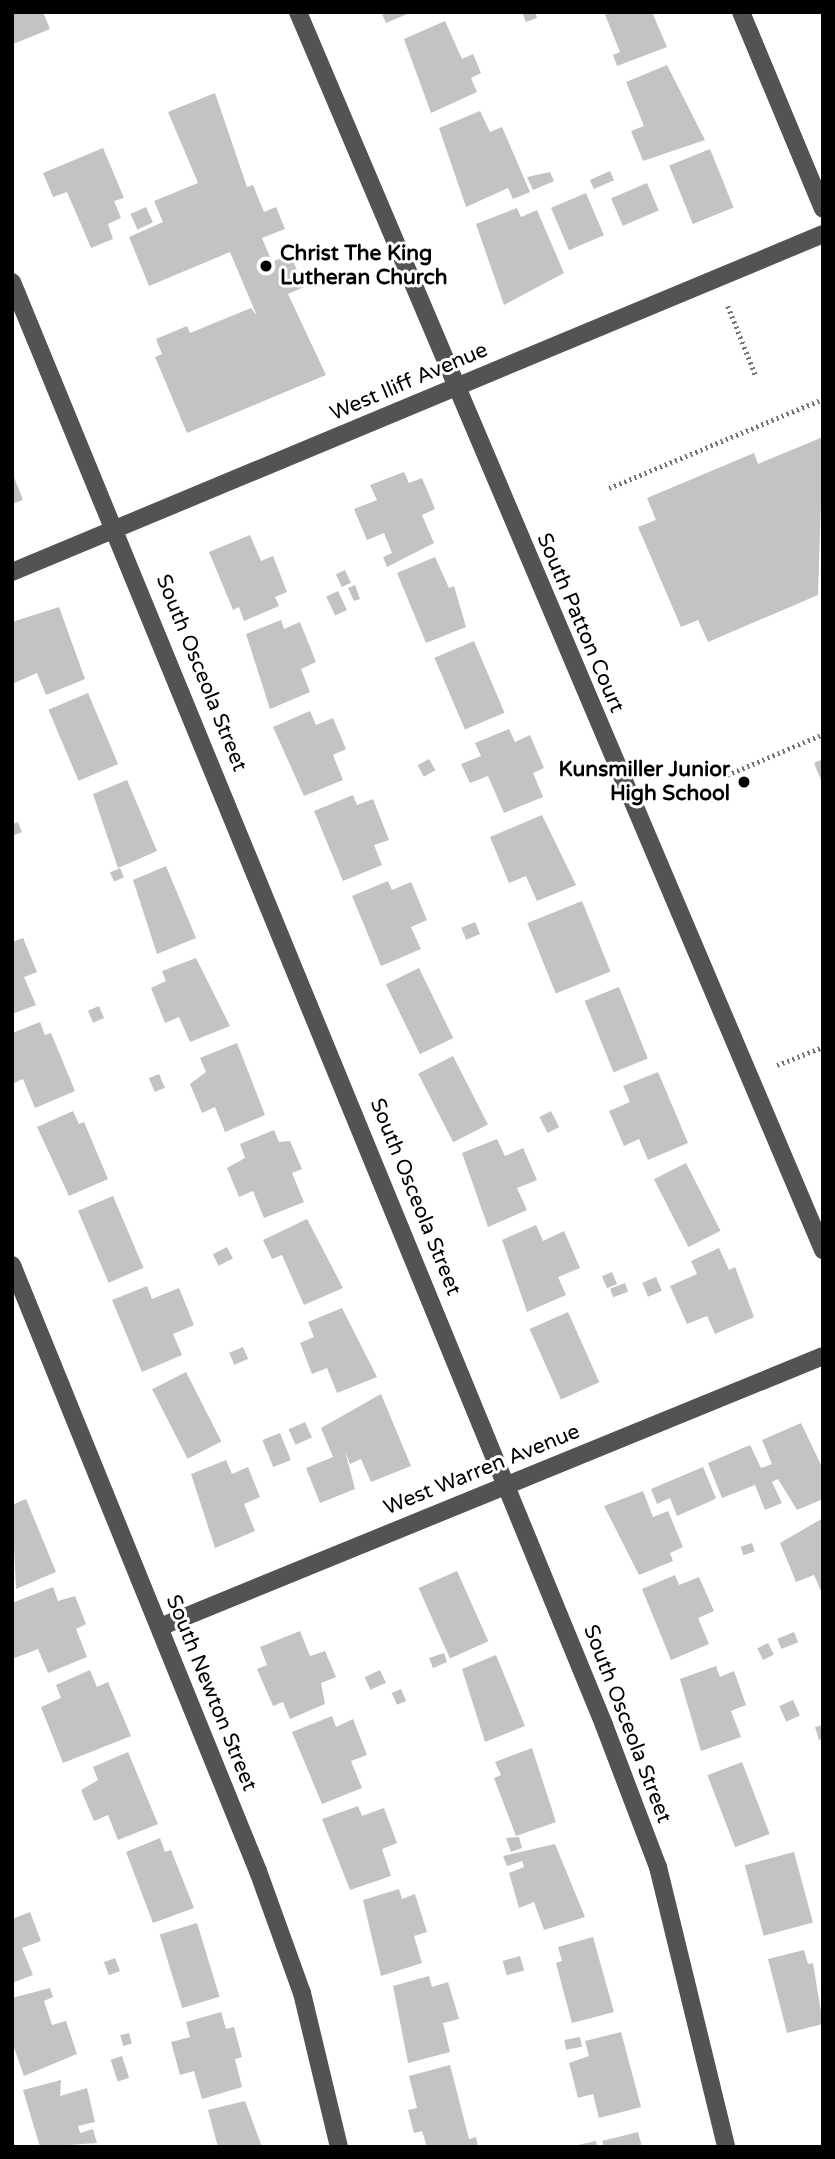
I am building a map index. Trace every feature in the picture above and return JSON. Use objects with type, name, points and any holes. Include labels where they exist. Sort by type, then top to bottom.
[{"type":"street","name":"South Patton Court","points":[[298,12],[454,388],[823,1250]]},
{"type":"street","points":[[741,12],[823,209]]},
{"type":"street","name":"West Iliff Avenue","points":[[12,572],[823,234]]},
{"type":"street","name":"South Osceola Street","points":[[12,282],[117,528],[508,1483],[658,1867],[726,2147]]},
{"type":"street","name":"South Newton Street","points":[[12,1265],[160,1626],[302,1993],[339,2147]]},
{"type":"street","name":"West Warren Avenue","points":[[160,1626],[823,1356]]},
{"type":"path","points":[[729,306],[756,376]]},
{"type":"path","points":[[609,488],[823,399]]},
{"type":"path","points":[[727,775],[823,734]]},
{"type":"path","points":[[777,1065],[823,1047]]},
{"type":"building","points":[[12,12],[43,12],[50,29],[13,44]]},
{"type":"building","points":[[381,12],[412,12],[386,23]]},
{"type":"building","points":[[522,12],[535,12],[537,18],[526,22]]},
{"type":"building","points":[[604,12],[652,12],[667,47],[617,66],[613,55],[620,52]]},
{"type":"building","points":[[445,21],[462,59],[473,54],[481,73],[471,78],[477,92],[431,113],[404,39]]},
{"type":"building","points":[[667,65],[705,140],[643,161],[631,131],[644,126],[626,82]]},
{"type":"building","name":"Christ The King Lutheran Church","points":[[215,93],[247,187],[253,185],[264,212],[276,207],[285,229],[262,238],[272,262],[290,254],[304,287],[288,294],[326,375],[187,433],[155,357],[162,354],[156,339],[187,326],[190,333],[251,308],[257,316],[230,252],[149,286],[129,237],[163,222],[154,201],[198,183],[168,112]]},
{"type":"building","points":[[480,111],[490,132],[502,127],[530,192],[513,199],[508,188],[466,207],[439,128]]},
{"type":"building","points":[[103,148],[124,198],[114,201],[121,218],[108,224],[113,239],[91,248],[67,192],[53,197],[43,173]]},
{"type":"building","points":[[710,149],[734,207],[693,224],[669,165]]},
{"type":"building","points":[[610,171],[614,180],[594,189],[590,180]]},
{"type":"building","points":[[550,172],[554,181],[533,190],[527,177]]},
{"type":"building","points":[[647,183],[659,211],[623,226],[611,198]]},
{"type":"building","points":[[586,193],[604,235],[569,250],[551,208]]},
{"type":"building","points":[[146,207],[153,223],[137,229],[130,214]]},
{"type":"building","points":[[517,208],[521,217],[537,210],[564,273],[504,305],[476,224]]},
{"type":"building","points":[[823,437],[818,595],[708,642],[698,620],[681,627],[638,527],[656,520],[647,498],[754,453],[758,464]]},
{"type":"building","points":[[12,472],[23,500],[12,504]]},
{"type":"building","points":[[404,472],[409,483],[422,478],[435,509],[422,515],[434,543],[387,567],[383,557],[392,553],[384,533],[367,540],[354,509],[377,500],[370,485]]},
{"type":"building","points":[[250,535],[261,561],[273,556],[287,592],[275,597],[279,606],[244,621],[239,607],[233,610],[209,552]]},
{"type":"building","points":[[435,557],[449,588],[454,586],[466,627],[426,643],[397,573]]},
{"type":"building","points":[[345,570],[351,583],[342,587],[336,574]]},
{"type":"building","points":[[355,585],[360,599],[354,601],[348,588]]},
{"type":"building","points":[[338,591],[347,610],[335,616],[326,596]]},
{"type":"building","points":[[59,607],[85,679],[46,695],[37,673],[12,684],[12,622]]},
{"type":"building","points":[[281,620],[284,629],[300,622],[316,662],[301,669],[310,692],[270,709],[246,634]]},
{"type":"building","points":[[474,641],[504,713],[465,730],[434,658]]},
{"type":"building","points":[[88,693],[118,764],[79,781],[48,710]]},
{"type":"building","points":[[310,711],[316,725],[333,718],[346,749],[333,755],[343,780],[304,796],[273,727]]},
{"type":"building","points":[[509,729],[515,742],[530,735],[544,768],[533,773],[543,797],[504,813],[488,776],[470,783],[461,764],[481,756],[475,743]]},
{"type":"building","points":[[429,759],[435,770],[424,777],[418,765]]},
{"type":"building","points":[[823,759],[823,785],[814,763]]},
{"type":"building","points":[[127,780],[157,851],[118,868],[93,794]]},
{"type":"building","points":[[353,795],[357,805],[373,799],[389,840],[374,845],[382,865],[343,881],[314,811]]},
{"type":"building","points":[[542,815],[576,885],[537,901],[526,876],[509,883],[490,837]]},
{"type":"building","points":[[18,822],[22,832],[12,836],[12,824]]},
{"type":"building","points":[[166,866],[196,938],[157,954],[133,880]]},
{"type":"building","points":[[120,868],[124,877],[114,882],[110,872]]},
{"type":"building","points":[[388,881],[392,890],[411,882],[427,920],[411,927],[421,949],[381,966],[352,896]]},
{"type":"building","points":[[582,901],[610,971],[556,994],[527,923]]},
{"type":"building","points":[[475,922],[480,934],[466,940],[461,928]]},
{"type":"building","points":[[23,938],[37,972],[24,977],[36,1005],[12,1014],[12,942]]},
{"type":"building","points":[[196,958],[230,1026],[190,1042],[179,1017],[165,1023],[151,988],[166,981],[162,971]]},
{"type":"building","points":[[419,968],[453,1038],[420,1054],[386,984]]},
{"type":"building","points":[[619,987],[648,1058],[614,1072],[585,1001]]},
{"type":"building","points":[[99,1006],[104,1018],[93,1023],[88,1011]]},
{"type":"building","points":[[40,1022],[45,1035],[51,1033],[75,1091],[35,1108],[23,1079],[12,1084],[12,1033]]},
{"type":"building","points":[[237,1043],[265,1115],[225,1132],[215,1107],[202,1113],[190,1084],[206,1072],[200,1058]]},
{"type":"building","points":[[453,1056],[488,1125],[453,1142],[418,1074]]},
{"type":"building","points":[[658,1072],[688,1143],[648,1160],[639,1139],[624,1146],[609,1111],[630,1102],[623,1086]]},
{"type":"building","points":[[159,1074],[165,1088],[155,1092],[149,1078]]},
{"type":"building","points":[[73,1111],[79,1124],[84,1122],[108,1179],[69,1196],[37,1127]]},
{"type":"building","points":[[551,1111],[559,1127],[548,1133],[539,1117]]},
{"type":"building","points":[[274,1130],[279,1142],[290,1141],[302,1169],[292,1173],[304,1202],[264,1218],[253,1191],[239,1197],[227,1168],[245,1158],[240,1144]]},
{"type":"building","points":[[497,1139],[505,1156],[523,1148],[537,1180],[517,1188],[527,1210],[488,1227],[462,1153]]},
{"type":"building","points":[[686,1163],[721,1231],[688,1247],[654,1179]]},
{"type":"building","points":[[113,1196],[143,1268],[108,1283],[78,1211]]},
{"type":"building","points":[[307,1219],[343,1288],[304,1305],[282,1255],[272,1259],[263,1240]]},
{"type":"building","points":[[536,1225],[543,1241],[564,1231],[580,1268],[558,1277],[566,1295],[527,1312],[502,1240]]},
{"type":"building","points":[[227,1247],[233,1259],[219,1266],[213,1254]]},
{"type":"building","points":[[719,1248],[729,1270],[735,1267],[754,1317],[715,1334],[707,1316],[687,1324],[670,1286],[697,1274],[691,1261]]},
{"type":"building","points":[[612,1272],[617,1284],[607,1288],[602,1276]]},
{"type":"building","points":[[656,1277],[662,1291],[648,1297],[642,1283]]},
{"type":"building","points":[[625,1283],[628,1291],[613,1297],[610,1289]]},
{"type":"building","points":[[147,1286],[152,1299],[179,1288],[194,1325],[173,1334],[182,1355],[142,1372],[112,1300]]},
{"type":"building","points":[[342,1308],[377,1377],[337,1393],[327,1368],[312,1374],[300,1343],[314,1337],[308,1322]]},
{"type":"building","points":[[568,1312],[599,1382],[561,1399],[530,1329]]},
{"type":"building","points":[[243,1347],[248,1359],[234,1365],[229,1353]]},
{"type":"building","points":[[186,1372],[221,1441],[188,1459],[152,1389]]},
{"type":"building","points":[[381,1394],[411,1466],[371,1482],[361,1459],[350,1464],[345,1451],[355,1489],[320,1503],[306,1468],[333,1457],[321,1428]]},
{"type":"building","points":[[305,1422],[312,1438],[295,1445],[289,1429]]},
{"type":"building","points":[[801,1423],[823,1469],[823,1499],[797,1510],[778,1479],[772,1482],[782,1503],[765,1510],[755,1485],[722,1498],[708,1463],[750,1445],[761,1468],[772,1464],[762,1440]]},
{"type":"building","points":[[280,1433],[291,1460],[273,1467],[262,1440]]},
{"type":"building","points":[[226,1460],[232,1474],[248,1467],[260,1497],[244,1504],[255,1531],[215,1548],[191,1474]]},
{"type":"building","points":[[703,1467],[716,1498],[677,1516],[670,1498],[657,1504],[651,1489]]},
{"type":"building","points":[[643,1491],[653,1517],[668,1511],[683,1547],[670,1553],[673,1561],[639,1575],[604,1506]]},
{"type":"building","points":[[26,1499],[56,1572],[16,1589],[12,1505]]},
{"type":"building","points":[[823,1518],[823,1596],[814,1575],[796,1582],[780,1543]]},
{"type":"building","points":[[752,1543],[755,1552],[743,1555],[741,1547]]},
{"type":"building","points":[[457,1571],[488,1641],[450,1658],[419,1588]]},
{"type":"building","points":[[675,1575],[679,1585],[699,1577],[714,1611],[698,1618],[709,1644],[671,1660],[642,1589]]},
{"type":"building","points":[[53,1587],[58,1601],[75,1596],[86,1624],[76,1629],[87,1657],[48,1673],[38,1649],[12,1659],[12,1603]]},
{"type":"building","points":[[300,1631],[310,1656],[325,1651],[336,1677],[321,1683],[325,1704],[290,1719],[283,1702],[273,1706],[257,1669],[267,1665],[260,1647]]},
{"type":"building","points":[[794,1632],[798,1642],[781,1649],[777,1639]]},
{"type":"building","points":[[768,1643],[774,1655],[763,1660],[757,1648]]},
{"type":"building","points":[[444,1653],[447,1662],[433,1668],[429,1658]]},
{"type":"building","points":[[496,1655],[525,1726],[485,1742],[462,1669]]},
{"type":"building","points":[[716,1666],[720,1677],[734,1671],[746,1705],[731,1711],[741,1737],[701,1751],[680,1679]]},
{"type":"building","points":[[90,1670],[97,1687],[108,1682],[131,1736],[63,1763],[41,1707],[61,1698],[56,1685]]},
{"type":"building","points":[[380,1670],[386,1683],[371,1690],[365,1677]]},
{"type":"building","points":[[401,1689],[406,1701],[397,1705],[392,1693]]},
{"type":"building","points":[[793,1700],[800,1716],[786,1722],[779,1706]]},
{"type":"building","points":[[332,1716],[336,1727],[353,1719],[367,1755],[351,1761],[362,1788],[322,1804],[292,1732]]},
{"type":"building","points":[[823,1725],[823,1739],[819,1740],[815,1727]]},
{"type":"building","points":[[532,1748],[556,1822],[516,1836],[494,1778],[501,1775],[495,1762]]},
{"type":"building","points":[[128,1752],[158,1824],[118,1840],[108,1815],[94,1821],[81,1790],[98,1780],[93,1767]]},
{"type":"building","points":[[742,1762],[770,1834],[735,1847],[707,1775]]},
{"type":"building","points":[[358,1806],[362,1816],[384,1808],[397,1843],[382,1849],[391,1876],[350,1890],[322,1819]]},
{"type":"building","points":[[519,1837],[522,1848],[511,1852],[506,1838]]},
{"type":"building","points":[[160,1838],[165,1852],[171,1850],[194,1908],[153,1923],[126,1852]]},
{"type":"building","points":[[555,1844],[585,1917],[544,1930],[534,1902],[519,1908],[509,1873],[524,1867],[522,1861],[507,1866],[503,1856]]},
{"type":"building","points":[[794,1852],[813,1923],[764,1936],[745,1865]]},
{"type":"building","points":[[399,1889],[402,1899],[415,1894],[427,1932],[414,1936],[422,1963],[381,1976],[363,1900]]},
{"type":"building","points":[[30,1912],[41,1941],[22,1948],[33,1975],[12,1983],[12,1919]]},
{"type":"building","points":[[197,1923],[220,1997],[182,2008],[160,1934]]},
{"type":"building","points":[[593,1937],[614,2012],[572,2023],[556,1963],[562,1961],[558,1947]]},
{"type":"building","points":[[804,1950],[808,1964],[813,1963],[823,2024],[787,2033],[768,1959]]},
{"type":"building","points":[[520,1956],[524,1970],[507,1975],[503,1961]]},
{"type":"building","points":[[115,1958],[120,1971],[109,1975],[104,1962]]},
{"type":"building","points":[[429,1976],[432,1987],[448,1982],[459,2019],[443,2023],[450,2052],[408,2063],[393,1986]]},
{"type":"building","points":[[50,1988],[53,1997],[44,2001],[52,2025],[66,2021],[77,2054],[24,2076],[12,2042],[12,1998]]},
{"type":"building","points":[[221,2012],[226,2029],[234,2027],[242,2057],[235,2059],[242,2087],[202,2099],[194,2071],[180,2075],[171,2042],[190,2037],[186,2022]]},
{"type":"building","points":[[621,2032],[641,2107],[599,2118],[593,2094],[578,2098],[569,2063],[589,2056],[585,2041]]},
{"type":"building","points":[[129,2033],[132,2044],[123,2046],[120,2035]]},
{"type":"building","points":[[580,2037],[582,2047],[566,2050],[564,2040]]},
{"type":"building","points":[[122,2056],[129,2078],[118,2082],[111,2060]]},
{"type":"building","points":[[450,2065],[469,2139],[476,2137],[478,2147],[427,2147],[422,2131],[414,2133],[408,2110],[417,2108],[409,2076]]},
{"type":"building","points":[[61,2080],[60,2096],[87,2088],[95,2122],[78,2126],[80,2133],[93,2129],[97,2143],[40,2147],[23,2090]]},
{"type":"building","points":[[245,2101],[262,2147],[218,2147],[208,2110]]},
{"type":"building","points":[[638,2132],[642,2147],[604,2147],[602,2141]]},
{"type":"building","points":[[596,2141],[597,2147],[574,2146]]},
{"type":"place","name":"Christ The King Lutheran Church","points":[[266,266]]},
{"type":"place","name":"Kunsmiller Junior High School","points":[[744,782]]}]
